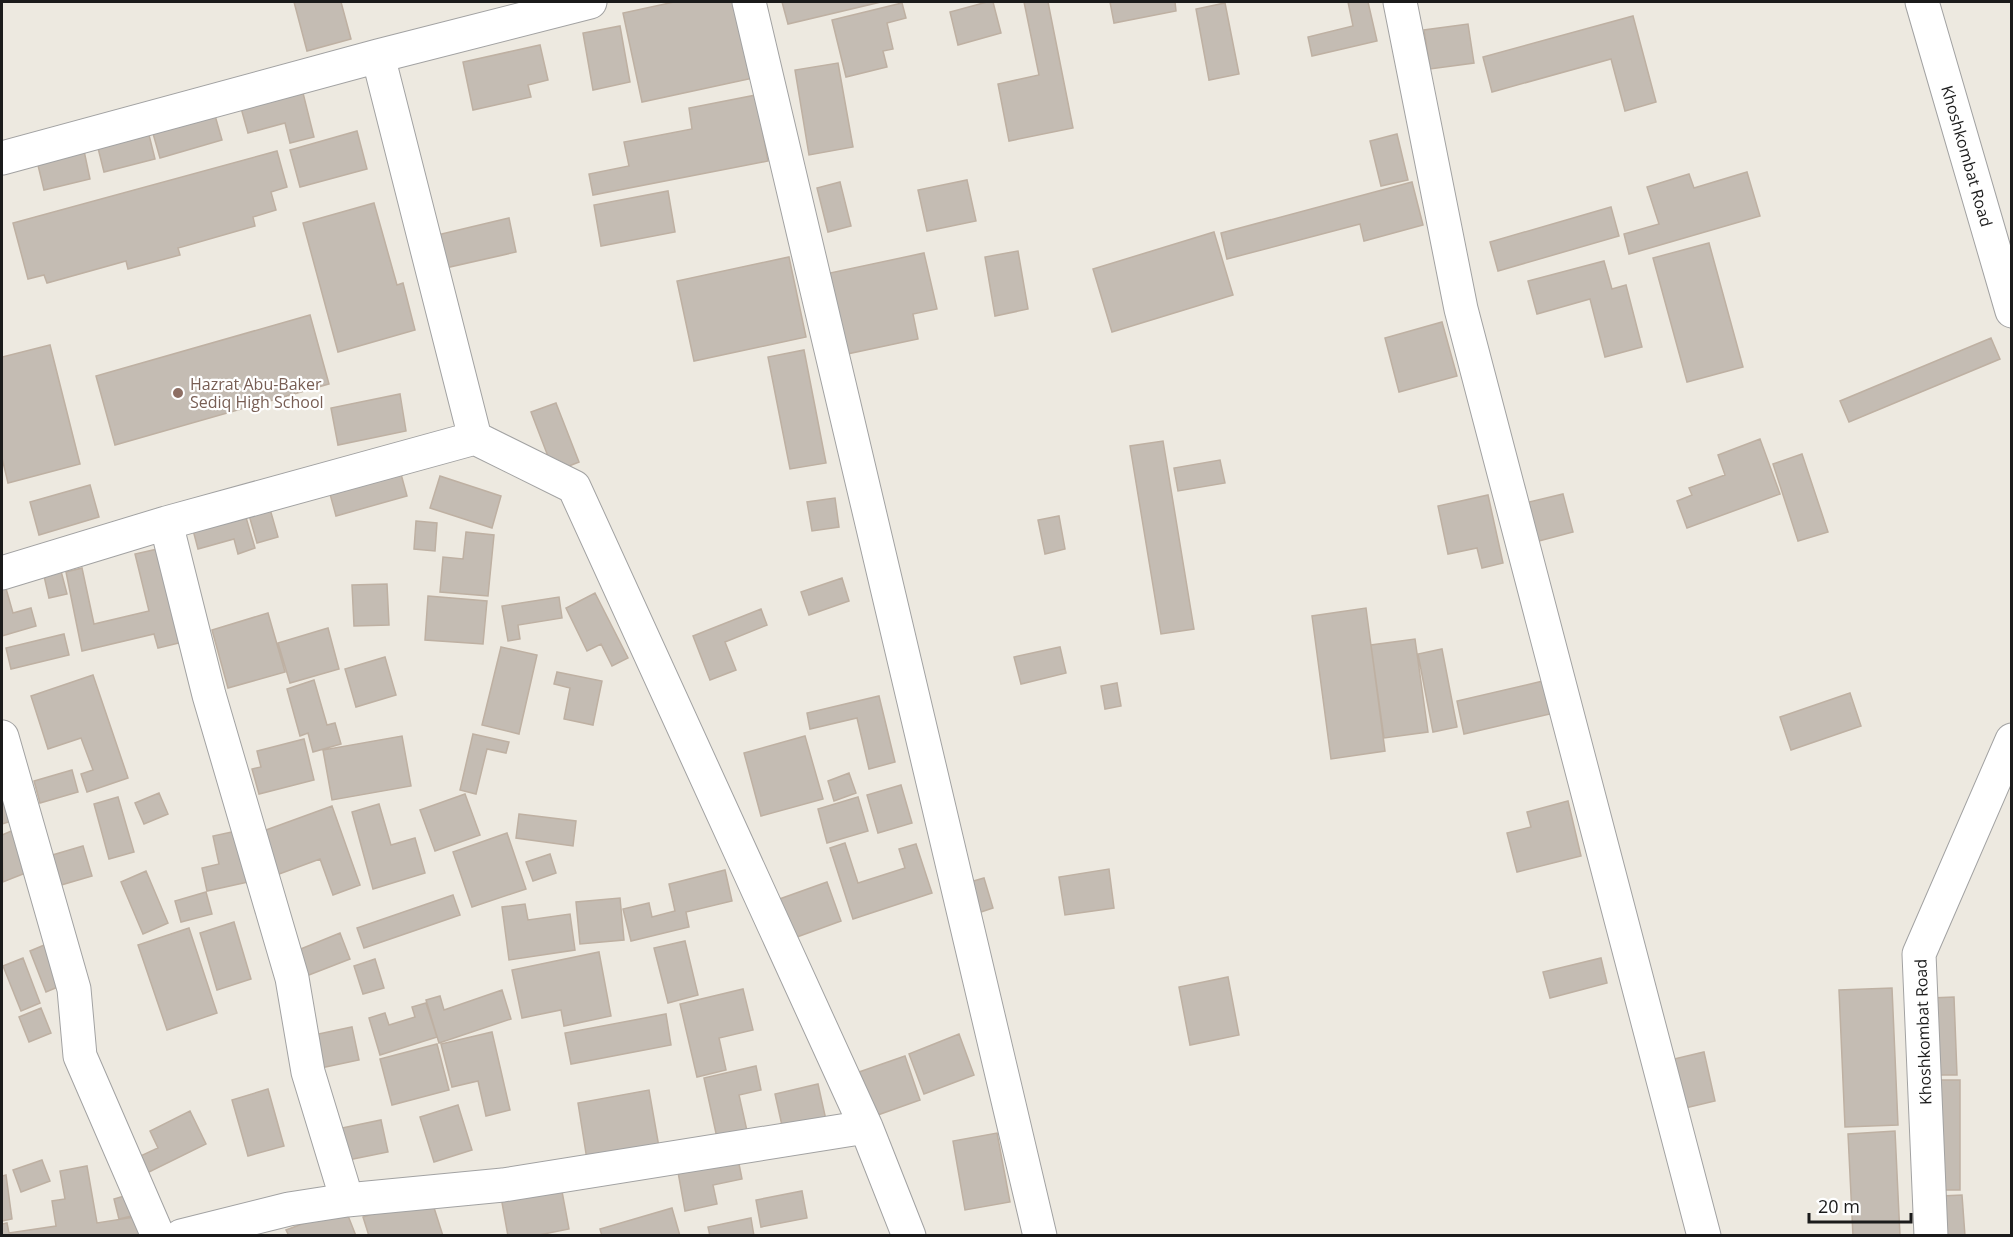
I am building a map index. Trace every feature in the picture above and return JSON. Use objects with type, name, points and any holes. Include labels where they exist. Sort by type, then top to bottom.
[{"type":"street","points":[[2,158],[378,56],[590,2]]},
{"type":"street","points":[[750,2],[1040,1236]]},
{"type":"street","points":[[1400,2],[1461,309],[1704,1236]]},
{"type":"street","name":"Khoshkombat Road","points":[[1922,2],[2012,311]]},
{"type":"street","points":[[378,56],[476,438]]},
{"type":"street","points":[[2,573],[165,523],[476,438],[574,487],[866,1127],[909,1236]]},
{"type":"street","points":[[165,523],[209,695],[292,978],[308,1072],[347,1200]]},
{"type":"street","points":[[2,737],[74,989],[80,1056],[158,1236]]},
{"type":"street","name":"Khoshkombat Road","points":[[1930,1236],[1919,954],[2012,740]]},
{"type":"street","points":[[181,1236],[289,1209],[347,1200],[503,1185],[866,1127]]},
{"type":"building","points":[[294,2],[341,2],[351,39],[307,51]]},
{"type":"building","points":[[674,2],[742,2],[758,77],[642,102],[623,13]]},
{"type":"building","points":[[782,2],[881,2],[788,24]]},
{"type":"building","points":[[993,2],[1001,33],[958,45],[950,12]]},
{"type":"building","points":[[1024,2],[1048,2],[1073,128],[1009,141],[998,84],[1039,75]]},
{"type":"building","points":[[1110,2],[1175,2],[1176,11],[1114,23]]},
{"type":"building","points":[[1348,2],[1368,2],[1377,41],[1312,56],[1308,37],[1353,26]]},
{"type":"building","points":[[902,3],[906,18],[887,23],[893,49],[883,51],[887,67],[846,77],[832,20]]},
{"type":"building","points":[[1225,3],[1239,74],[1209,80],[1196,9]]},
{"type":"building","points":[[1633,16],[1656,102],[1625,111],[1611,59],[1492,92],[1483,57]]},
{"type":"building","points":[[1468,24],[1474,63],[1430,69],[1424,30]]},
{"type":"building","points":[[620,26],[630,82],[593,90],[583,33]]},
{"type":"building","points":[[540,45],[548,80],[528,85],[531,97],[473,110],[463,62]]},
{"type":"building","points":[[838,63],[853,147],[809,155],[795,70]]},
{"type":"building","points":[[303,93],[314,137],[290,143],[285,123],[248,133],[241,108]]},
{"type":"building","points":[[756,95],[768,161],[593,195],[589,174],[629,166],[624,142],[692,129],[689,108]]},
{"type":"building","points":[[214,112],[222,140],[160,158],[152,130]]},
{"type":"building","points":[[148,131],[155,159],[104,172],[97,144]]},
{"type":"building","points":[[357,131],[367,169],[300,187],[290,150]]},
{"type":"building","points":[[1397,134],[1408,180],[1381,186],[1370,141]]},
{"type":"building","points":[[83,146],[90,179],[44,190],[36,157]]},
{"type":"building","points":[[277,151],[287,187],[271,192],[276,210],[253,217],[255,226],[178,248],[180,255],[128,269],[126,261],[47,283],[44,275],[28,279],[13,223]]},
{"type":"building","points":[[1747,172],[1760,216],[1629,254],[1624,234],[1659,224],[1647,187],[1689,174],[1694,188]]},
{"type":"building","points":[[967,180],[976,221],[927,231],[918,190]]},
{"type":"building","points":[[840,182],[851,226],[828,232],[817,188]]},
{"type":"building","points":[[1412,182],[1423,225],[1364,241],[1360,224],[1227,259],[1221,233]]},
{"type":"building","points":[[668,191],[675,232],[601,246],[594,205]]},
{"type":"building","points":[[374,203],[397,285],[403,283],[415,330],[338,352],[303,223]]},
{"type":"building","points":[[1611,207],[1619,236],[1498,271],[1490,242]]},
{"type":"building","points":[[509,218],[516,252],[441,269],[433,236]]},
{"type":"building","points":[[1214,232],[1233,295],[1112,332],[1093,269]]},
{"type":"building","points":[[1709,243],[1743,367],[1687,382],[1653,258]]},
{"type":"building","points":[[1018,251],[1028,309],[995,316],[985,257]]},
{"type":"building","points":[[924,253],[937,309],[913,314],[918,339],[847,354],[830,273]]},
{"type":"building","points":[[789,257],[806,337],[694,361],[677,281]]},
{"type":"building","points":[[1604,261],[1612,289],[1626,285],[1642,347],[1605,357],[1590,299],[1537,314],[1528,281]]},
{"type":"building","points":[[310,315],[329,384],[115,445],[96,376]]},
{"type":"building","points":[[1442,322],[1457,376],[1399,392],[1385,338]]},
{"type":"building","points":[[1991,338],[2000,359],[1849,422],[1840,401]]},
{"type":"building","points":[[50,345],[80,464],[8,483],[2,458],[2,357]]},
{"type":"building","points":[[804,350],[826,463],[790,469],[768,357]]},
{"type":"building","points":[[400,394],[406,431],[338,445],[331,408]]},
{"type":"building","points":[[556,403],[579,462],[554,472],[531,412]]},
{"type":"building","points":[[1760,439],[1780,494],[1687,528],[1677,501],[1692,495],[1689,488],[1725,475],[1718,455]]},
{"type":"building","points":[[1163,441],[1194,629],[1161,634],[1130,446]]},
{"type":"building","points":[[1802,454],[1828,532],[1798,541],[1773,464]]},
{"type":"building","points":[[1220,460],[1225,483],[1178,491],[1174,468]]},
{"type":"building","points":[[401,474],[407,496],[336,516],[330,494]]},
{"type":"building","points":[[440,476],[501,496],[492,528],[430,508]]},
{"type":"building","points":[[90,485],[99,517],[39,535],[30,502]]},
{"type":"building","points":[[1563,494],[1573,532],[1535,542],[1525,503]]},
{"type":"building","points":[[1488,495],[1503,563],[1482,568],[1477,548],[1448,554],[1438,506]]},
{"type":"building","points":[[835,498],[839,527],[812,531],[807,502]]},
{"type":"building","points":[[270,509],[278,537],[257,543],[249,515]]},
{"type":"building","points":[[245,514],[255,548],[238,554],[234,539],[198,549],[193,530]]},
{"type":"building","points":[[1059,516],[1065,549],[1045,554],[1038,520]]},
{"type":"building","points":[[416,521],[437,523],[435,551],[414,549]]},
{"type":"building","points":[[466,532],[494,535],[488,596],[440,592],[443,557],[463,559]]},
{"type":"building","points":[[162,548],[183,642],[158,648],[154,634],[82,651],[66,572],[82,568],[94,624],[149,611],[135,554]]},
{"type":"building","points":[[61,571],[67,594],[49,598],[44,576]]},
{"type":"building","points":[[842,578],[849,601],[809,615],[801,592]]},
{"type":"building","points":[[387,584],[389,625],[354,626],[352,585]]},
{"type":"building","points":[[5,585],[13,613],[31,608],[36,626],[2,636],[2,586]]},
{"type":"building","points":[[595,593],[628,658],[612,666],[601,644],[587,651],[566,608]]},
{"type":"building","points":[[428,596],[487,601],[483,644],[425,640]]},
{"type":"building","points":[[559,597],[562,618],[518,625],[520,639],[508,641],[502,606]]},
{"type":"building","points":[[1366,608],[1385,751],[1331,759],[1312,616]]},
{"type":"building","points":[[761,609],[767,625],[725,642],[736,670],[710,680],[693,636]]},
{"type":"building","points":[[268,613],[285,672],[228,688],[212,630]]},
{"type":"building","points":[[328,628],[339,669],[290,683],[278,643]]},
{"type":"building","points":[[64,634],[69,655],[11,669],[6,648]]},
{"type":"building","points":[[1415,639],[1428,732],[1384,738],[1371,645]]},
{"type":"building","points":[[501,647],[537,655],[519,734],[482,725]]},
{"type":"building","points":[[1060,647],[1066,673],[1021,684],[1014,657]]},
{"type":"building","points":[[1442,649],[1457,727],[1433,732],[1418,654]]},
{"type":"building","points":[[385,657],[396,695],[356,707],[345,669]]},
{"type":"building","points":[[557,672],[602,681],[593,725],[564,719],[570,688],[554,684]]},
{"type":"building","points":[[93,675],[128,778],[87,792],[81,774],[93,770],[81,738],[48,749],[31,696]]},
{"type":"building","points":[[314,680],[327,725],[335,723],[341,744],[313,752],[308,733],[300,736],[287,689]]},
{"type":"building","points":[[1543,681],[1550,714],[1464,734],[1457,701]]},
{"type":"building","points":[[1117,683],[1121,706],[1105,709],[1101,686]]},
{"type":"building","points":[[1850,693],[1861,726],[1791,750],[1780,717]]},
{"type":"building","points":[[879,696],[895,762],[869,769],[857,718],[810,729],[807,713]]},
{"type":"building","points":[[473,734],[509,742],[506,753],[487,749],[476,794],[460,790]]},
{"type":"building","points":[[402,736],[411,786],[332,800],[323,750]]},
{"type":"building","points":[[805,736],[823,799],[761,816],[744,753]]},
{"type":"building","points":[[304,739],[314,780],[259,794],[252,769],[261,767],[257,751]]},
{"type":"building","points":[[72,770],[78,792],[40,803],[34,781]]},
{"type":"building","points":[[849,773],[856,793],[834,801],[828,781]]},
{"type":"building","points":[[901,785],[912,823],[878,833],[867,795]]},
{"type":"building","points":[[159,793],[168,814],[144,824],[135,803]]},
{"type":"building","points":[[465,794],[480,835],[435,851],[420,810]]},
{"type":"building","points":[[11,797],[18,819],[2,824],[2,800]]},
{"type":"building","points":[[118,797],[134,852],[109,859],[94,804]]},
{"type":"building","points":[[858,797],[868,831],[827,843],[818,809]]},
{"type":"building","points":[[1568,801],[1581,856],[1517,872],[1507,833],[1531,827],[1527,812]]},
{"type":"building","points":[[379,804],[391,845],[415,838],[425,873],[373,889],[352,812]]},
{"type":"building","points":[[332,806],[360,885],[333,895],[320,859],[271,877],[255,834]]},
{"type":"building","points":[[519,814],[576,821],[573,846],[516,838]]},
{"type":"building","points":[[16,829],[33,870],[3,882],[2,835]]},
{"type":"building","points":[[246,829],[257,880],[207,891],[202,868],[219,864],[213,836]]},
{"type":"building","points":[[507,833],[526,889],[472,907],[453,852]]},
{"type":"building","points":[[845,843],[858,883],[905,868],[899,849],[916,844],[932,893],[853,919],[830,848]]},
{"type":"building","points":[[83,846],[92,876],[51,888],[42,858]]},
{"type":"building","points":[[550,854],[556,873],[533,881],[526,862]]},
{"type":"building","points":[[1109,869],[1114,908],[1065,915],[1059,877]]},
{"type":"building","points":[[725,870],[732,901],[686,912],[689,927],[631,941],[623,909],[649,903],[652,917],[675,911],[669,884]]},
{"type":"building","points":[[146,871],[168,923],[143,934],[121,882]]},
{"type":"building","points":[[984,878],[993,908],[972,915],[963,884]]},
{"type":"building","points":[[827,882],[841,921],[786,941],[771,902]]},
{"type":"building","points":[[206,892],[212,914],[181,922],[175,901]]},
{"type":"building","points":[[453,895],[460,915],[364,948],[357,928]]},
{"type":"building","points":[[620,898],[624,940],[580,944],[576,902]]},
{"type":"building","points":[[525,904],[528,920],[570,914],[575,950],[509,960],[502,907]]},
{"type":"building","points":[[234,922],[251,979],[217,990],[200,933]]},
{"type":"building","points":[[189,928],[217,1013],[167,1030],[138,945]]},
{"type":"building","points":[[340,933],[350,959],[296,980],[286,955]]},
{"type":"building","points":[[685,941],[698,995],[668,1003],[654,948]]},
{"type":"building","points":[[49,943],[65,984],[46,992],[30,951]]},
{"type":"building","points":[[599,952],[611,1016],[564,1026],[561,1010],[522,1018],[512,970]]},
{"type":"building","points":[[23,958],[40,1003],[21,1011],[3,966]]},
{"type":"building","points":[[1601,958],[1607,983],[1550,998],[1543,972]]},
{"type":"building","points":[[375,959],[384,988],[363,994],[354,966]]},
{"type":"building","points":[[1228,977],[1239,1035],[1190,1045],[1179,987]]},
{"type":"building","points":[[1892,988],[1898,1125],[1845,1127],[1839,990]]},
{"type":"building","points":[[743,989],[753,1030],[719,1038],[726,1070],[697,1077],[680,1004]]},
{"type":"building","points":[[502,990],[511,1019],[439,1043],[426,1000],[440,996],[444,1010]]},
{"type":"building","points":[[1954,997],[1957,1075],[1932,1075],[1930,998]]},
{"type":"building","points":[[426,1003],[437,1037],[380,1055],[369,1018],[385,1013],[389,1025],[415,1017],[412,1007]]},
{"type":"building","points":[[41,1008],[51,1033],[29,1042],[19,1017]]},
{"type":"building","points":[[666,1014],[671,1045],[571,1064],[565,1033]]},
{"type":"building","points":[[352,1027],[359,1060],[311,1070],[304,1037]]},
{"type":"building","points":[[492,1032],[510,1110],[486,1116],[478,1081],[452,1087],[441,1044]]},
{"type":"building","points":[[959,1034],[974,1075],[924,1094],[909,1054]]},
{"type":"building","points":[[437,1044],[449,1090],[392,1105],[380,1059]]},
{"type":"building","points":[[1704,1052],[1715,1101],[1685,1108],[1674,1059]]},
{"type":"building","points":[[905,1056],[920,1100],[875,1116],[859,1072]]},
{"type":"building","points":[[756,1066],[761,1090],[739,1095],[749,1140],[719,1147],[704,1078]]},
{"type":"building","points":[[1936,1080],[1960,1080],[1960,1190],[1936,1190]]},
{"type":"building","points":[[818,1084],[826,1120],[783,1130],[775,1094]]},
{"type":"building","points":[[268,1089],[284,1146],[248,1156],[232,1100]]},
{"type":"building","points":[[649,1090],[660,1153],[588,1166],[578,1103]]},
{"type":"building","points":[[458,1105],[472,1150],[434,1162],[420,1117]]},
{"type":"building","points":[[190,1111],[206,1144],[145,1174],[136,1158],[158,1148],[150,1131]]},
{"type":"building","points":[[381,1120],[388,1152],[343,1161],[337,1129]]},
{"type":"building","points":[[1895,1131],[1900,1236],[1853,1236],[1848,1134]]},
{"type":"building","points":[[997,1133],[1010,1202],[965,1210],[953,1141]]},
{"type":"building","points":[[738,1159],[742,1179],[713,1185],[717,1204],[685,1211],[678,1172]]},
{"type":"building","points":[[42,1160],[50,1181],[21,1192],[13,1170]]},
{"type":"building","points":[[87,1166],[97,1223],[141,1216],[144,1236],[2,1236],[2,1224],[7,1223],[9,1233],[56,1226],[52,1201],[65,1199],[60,1171]]},
{"type":"building","points":[[6,1175],[12,1219],[2,1221],[2,1176]]},
{"type":"building","points":[[561,1186],[569,1229],[534,1236],[508,1236],[501,1197]]},
{"type":"building","points":[[802,1191],[807,1218],[761,1227],[756,1200]]},
{"type":"building","points":[[138,1192],[144,1213],[119,1219],[114,1199]]},
{"type":"building","points":[[430,1195],[443,1236],[369,1236],[363,1217]]},
{"type":"building","points":[[1962,1195],[1965,1236],[1943,1236],[1941,1196]]},
{"type":"building","points":[[345,1208],[356,1236],[289,1236],[286,1230]]},
{"type":"building","points":[[672,1208],[680,1236],[602,1236],[600,1229]]},
{"type":"building","points":[[751,1218],[754,1236],[710,1236],[708,1227]]},
{"type":"place","name":"Hazrat Abu-Baker Sediq High School","points":[[178,393]]}]
